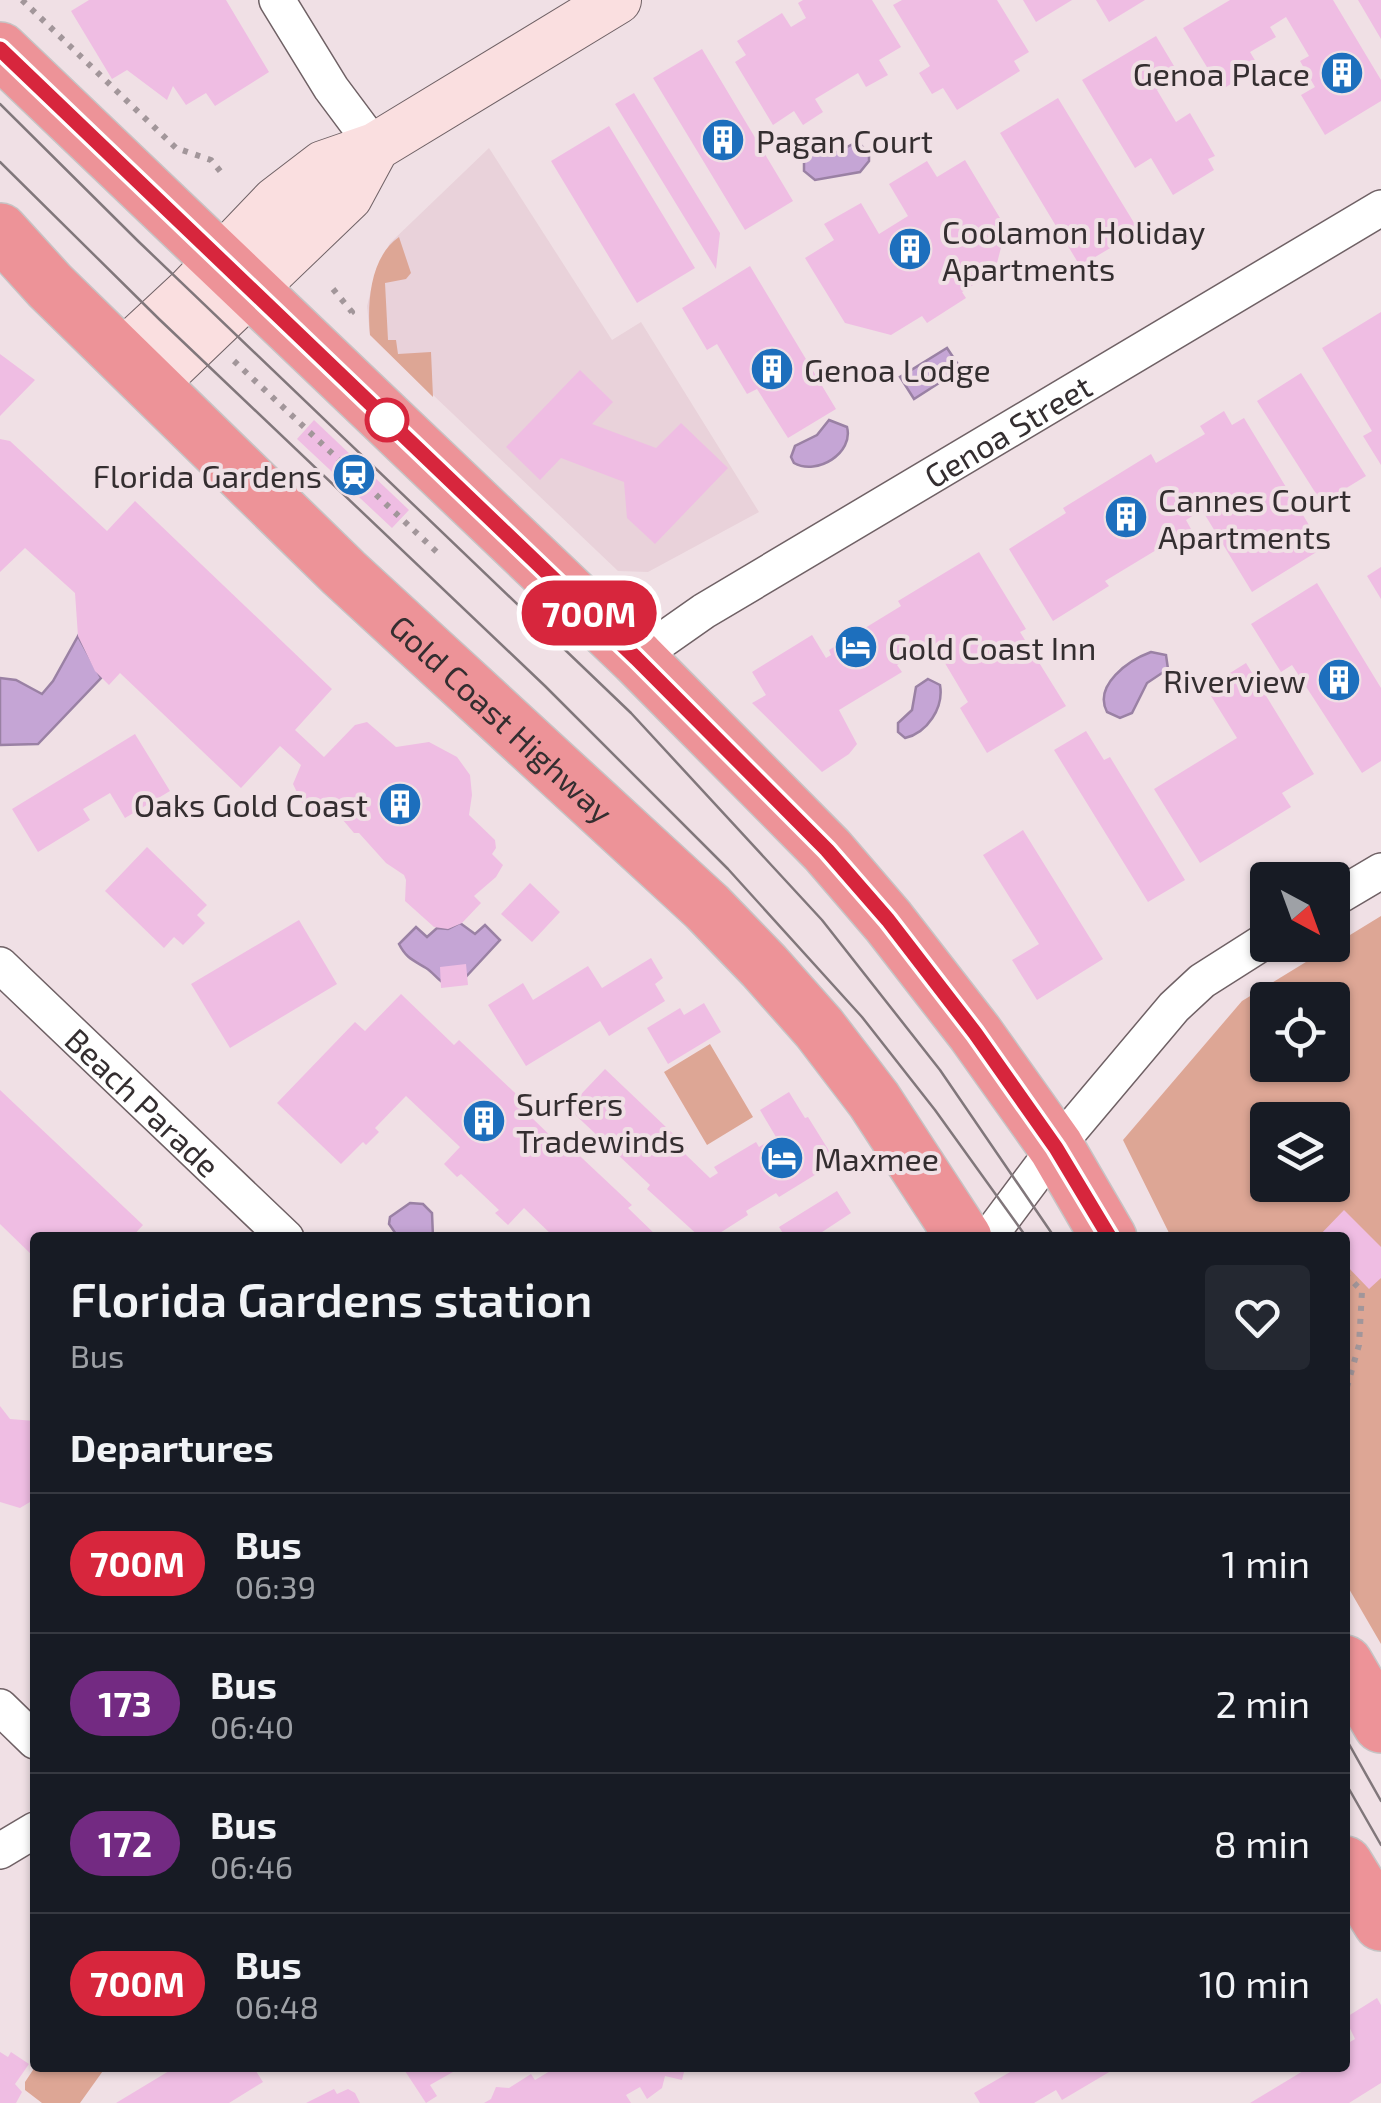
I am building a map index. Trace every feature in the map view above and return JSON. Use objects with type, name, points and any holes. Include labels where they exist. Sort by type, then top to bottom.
[{"type":"highway","points":[[0,50],[636,658],[814,836],[888,920],[975,1033],[1056,1148],[1106,1232]]},
{"type":"highway","name":"Gold Coast Highway","points":[[0,231],[50,286],[344,574],[707,907],[764,966],[819,1028],[874,1100],[960,1232]]},
{"type":"highway","points":[[1350,1672],[1381,1725]]},
{"type":"highway","points":[[1350,1872],[1381,1924]]},
{"type":"street","points":[[277,0],[331,88],[375,147]]},
{"type":"street","points":[[136,371],[237,275],[276,202],[322,165],[375,147],[617,0]]},
{"type":"street","name":"Genoa Street","points":[[636,658],[704,611],[1381,208]]},
{"type":"street","points":[[1350,889],[1381,870]]},
{"type":"street","points":[[993,1232],[1056,1148],[1174,1008],[1202,982],[1250,951]]},
{"type":"street","name":"Beach Parade","points":[[0,965],[280,1232]]},
{"type":"street","points":[[0,1707],[30,1736]]},
{"type":"street","points":[[0,1852],[30,1833]]},
{"type":"path","points":[[22,0],[176,148],[211,160],[224,177]]},
{"type":"path","points":[[333,288],[352,312],[336,324]]},
{"type":"path","points":[[233,360],[439,554]]},
{"type":"path","points":[[1350,1279],[1362,1291],[1360,1345],[1350,1378]]},
{"type":"shaded area","points":[[860,144],[869,154],[869,161],[860,172],[815,180],[804,171],[804,159],[816,152],[837,152]]},
{"type":"shaded area","points":[[489,148],[612,340],[641,322],[759,512],[648,572],[618,571],[370,335],[367,306],[376,270],[390,243]]},
{"type":"shaded area","points":[[399,237],[411,273],[406,279],[385,283],[388,340],[396,340],[398,354],[431,352],[433,397],[370,335],[370,295],[376,268]]},
{"type":"shaded area","points":[[947,348],[961,369],[914,399],[900,377]]},
{"type":"shaded area","points":[[829,420],[847,427],[848,437],[839,453],[813,467],[794,463],[791,457],[795,446],[817,435]]},
{"type":"shaded area","points":[[78,636],[101,678],[38,744],[0,745],[0,678],[16,680],[42,694]]},
{"type":"shaded area","points":[[1151,652],[1166,655],[1168,669],[1147,683],[1132,713],[1120,718],[1107,712],[1104,702],[1109,683],[1124,667]]},
{"type":"shaded area","points":[[928,679],[940,685],[936,711],[927,725],[905,738],[898,732],[898,723],[912,710],[916,687]]},
{"type":"shaded area","points":[[1381,916],[1381,1644],[1350,1591],[1350,1232],[1169,1232],[1123,1140],[1250,996],[1250,1082],[1350,1082],[1350,982],[1273,982],[1306,962],[1350,962],[1350,935]]},
{"type":"shaded area","points":[[460,923],[475,934],[485,925],[500,940],[463,980],[447,985],[407,956],[399,944],[416,927],[427,937],[437,928],[448,929]]},
{"type":"shaded area","points":[[710,1044],[753,1117],[707,1145],[664,1072]]},
{"type":"shaded area","points":[[410,1203],[423,1204],[432,1213],[433,1232],[395,1232],[390,1217]]},
{"type":"shaded area","points":[[32,2072],[102,2072],[80,2103],[42,2103],[25,2090]]},
{"type":"building","points":[[89,0],[226,0],[269,72],[215,106],[206,93],[186,105],[173,86],[167,100],[127,70],[112,79],[71,11]]},
{"type":"building","points":[[872,0],[901,47],[879,60],[888,75],[866,87],[858,73],[815,99],[823,112],[803,125],[794,111],[773,125],[735,62],[746,55],[737,41],[782,13],[791,27],[806,18],[798,3]]},
{"type":"building","points":[[902,0],[997,0],[1029,52],[1014,61],[1020,71],[957,110],[943,88],[932,94],[919,73],[930,66],[893,5]]},
{"type":"building","points":[[1023,0],[1072,0],[1036,22]]},
{"type":"building","points":[[1096,0],[1145,0],[1109,22]]},
{"type":"building","name":"Genoa Place","points":[[1230,0],[1333,0],[1381,80],[1381,101],[1325,135],[1301,95],[1315,87],[1300,61],[1309,56],[1286,17],[1270,27],[1276,37],[1250,52],[1259,67],[1221,90],[1183,28]]},
{"type":"building","points":[[1358,0],[1381,0],[1381,39]]},
{"type":"building","points":[[1156,36],[1180,76],[1157,90],[1176,122],[1190,113],[1215,156],[1208,159],[1214,170],[1173,195],[1151,158],[1135,168],[1082,80]]},
{"type":"building","name":"Pagan Court","points":[[702,49],[793,201],[745,230],[653,78]]},
{"type":"building","points":[[634,93],[720,233],[716,269],[615,104]]},
{"type":"building","points":[[1058,98],[1139,231],[1080,266],[1000,133]]},
{"type":"building","points":[[609,126],[695,268],[637,303],[551,161]]},
{"type":"building","name":"Coolamon Holiday Apartments","points":[[965,160],[1006,228],[995,271],[962,292],[966,298],[927,323],[922,316],[891,335],[845,323],[805,258],[834,240],[824,224],[861,203],[879,234],[908,216],[889,184],[927,161],[937,177]]},
{"type":"building","name":"Genoa Lodge","points":[[750,266],[836,409],[788,438],[757,389],[747,394],[717,344],[707,350],[682,308]]},
{"type":"building","points":[[1381,312],[1381,465],[1363,436],[1372,431],[1322,348]]},
{"type":"building","points":[[0,354],[35,380],[0,416]]},
{"type":"building","points":[[580,370],[613,402],[592,424],[656,448],[681,423],[728,468],[655,544],[627,518],[624,482],[561,458],[540,480],[506,447]]},
{"type":"building","points":[[1301,373],[1366,476],[1322,503],[1257,401]]},
{"type":"building","name":"Cannes Court Apartments","points":[[1224,411],[1232,425],[1244,418],[1323,548],[1252,592],[1202,510],[1186,520],[1191,529],[1105,581],[1109,586],[1053,621],[1009,549],[1066,513],[1063,508],[1151,454],[1156,463],[1205,434],[1200,426]]},
{"type":"building","points":[[314,420],[409,510],[392,528],[297,439]]},
{"type":"building","points":[[0,439],[10,441],[107,531],[135,501],[332,689],[295,730],[324,757],[355,725],[367,722],[396,747],[429,742],[457,757],[470,775],[469,815],[495,840],[492,854],[503,865],[496,877],[474,896],[481,903],[462,923],[448,929],[434,927],[405,901],[404,875],[386,863],[359,833],[354,833],[337,813],[313,814],[303,805],[293,784],[301,765],[280,746],[241,788],[120,673],[109,685],[95,671],[78,636],[75,593],[25,548],[0,572]]},
{"type":"building","name":"Gold Coast Inn","points":[[979,552],[1026,629],[1020,632],[1066,706],[987,753],[960,708],[968,702],[933,643],[897,665],[902,672],[839,710],[857,744],[822,772],[752,703],[766,695],[752,672],[812,635],[826,658],[831,655],[829,650],[901,606],[898,601]]},
{"type":"building","points":[[1381,567],[1381,599],[1367,576]]},
{"type":"building","name":"Riverview","points":[[1317,583],[1381,688],[1381,761],[1362,773],[1292,665],[1281,672],[1251,624]]},
{"type":"building","points":[[1246,663],[1314,774],[1282,793],[1291,807],[1200,863],[1154,789],[1237,738],[1206,688]]},
{"type":"building","points":[[1086,731],[1104,760],[1110,757],[1185,880],[1148,902],[1054,750]]},
{"type":"building","points":[[135,734],[170,791],[125,818],[110,793],[83,809],[90,820],[38,852],[12,809]]},
{"type":"building","points":[[1023,830],[1103,959],[1037,1000],[1012,960],[1039,944],[983,855]]},
{"type":"building","points":[[147,847],[207,905],[197,915],[205,923],[183,945],[174,937],[164,948],[105,891]]},
{"type":"building","points":[[530,883],[560,912],[532,942],[501,914]]},
{"type":"building","points":[[299,920],[337,984],[230,1048],[191,984]]},
{"type":"building","points":[[651,958],[663,978],[655,984],[665,1001],[609,1036],[600,1021],[526,1066],[488,1005],[523,983],[533,1000],[588,966],[602,988]]},
{"type":"building","points":[[466,964],[468,985],[441,988],[440,967]]},
{"type":"building","name":"Surfers Tradewinds","points":[[401,994],[454,1045],[459,1040],[533,1110],[529,1115],[562,1147],[566,1143],[632,1205],[628,1208],[653,1232],[549,1232],[524,1208],[508,1225],[495,1213],[499,1210],[461,1174],[457,1177],[444,1164],[460,1147],[406,1096],[375,1128],[379,1132],[341,1164],[277,1103],[355,1022],[365,1031]]},
{"type":"building","points":[[704,1003],[721,1032],[668,1064],[647,1028],[680,1008],[684,1015]]},
{"type":"building","name":"Maxmee","points":[[605,1069],[688,1148],[684,1153],[710,1178],[718,1173],[714,1167],[756,1142],[759,1147],[776,1137],[760,1110],[789,1092],[836,1162],[779,1197],[776,1193],[746,1211],[748,1215],[721,1232],[694,1232],[568,1108]]},
{"type":"building","points":[[0,1090],[143,1225],[137,1232],[30,1232],[30,1253],[0,1224]]},
{"type":"building","points":[[837,1191],[851,1213],[822,1232],[782,1232],[779,1227]]},
{"type":"building","points":[[1344,1210],[1381,1247],[1381,1278],[1369,1289],[1350,1269],[1350,1232],[1323,1232]]},
{"type":"building","points":[[0,1406],[10,1419],[30,1421],[30,1502],[20,1508],[0,1502]]},
{"type":"building","points":[[1377,1998],[1381,2005],[1381,2083],[1349,2103],[1250,2103],[1301,2072],[1350,2072],[1350,2042],[1355,2039],[1350,2015]]},
{"type":"building","points":[[0,2052],[8,2057],[11,2052],[29,2064],[15,2084],[22,2092],[16,2103],[0,2103]]},
{"type":"building","points":[[167,2072],[257,2072],[263,2082],[229,2103],[116,2103]]},
{"type":"building","points":[[406,2072],[453,2072],[430,2085],[437,2096],[426,2103]]},
{"type":"building","points":[[548,2072],[684,2072],[682,2080],[665,2076],[662,2088],[647,2099],[640,2087],[626,2095],[631,2103],[484,2103],[491,2099],[496,2087],[509,2088],[531,2074],[535,2080]]},
{"type":"building","points":[[1010,2072],[1109,2072],[1062,2100],[1056,2090],[1034,2103],[980,2103],[974,2093]]},
{"type":"building","points":[[334,2089],[337,2094],[348,2089],[360,2103],[306,2103]]},
{"type":"tram line","points":[[0,104],[631,713],[822,920],[940,1070],[1051,1232]]},
{"type":"tram line","points":[[0,162],[545,686],[728,869],[862,1017],[1023,1232]]},
{"type":"tram line","points":[[1350,1746],[1381,1801]]},
{"type":"tram line","points":[[1350,1791],[1381,1845]]},
{"type":"bus line","name":"700M","points":[[0,49],[636,658],[827,850],[888,920],[975,1033],[1056,1148],[1106,1232]]},
{"type":"place","name":"Genoa Place","points":[[1342,73]]},
{"type":"place","name":"Pagan Court","points":[[723,140]]},
{"type":"place","name":"Coolamon Holiday Apartments","points":[[910,249]]},
{"type":"place","name":"Genoa Lodge","points":[[772,369]]},
{"type":"place","name":"Florida Gardens","points":[[354,475]]},
{"type":"place","name":"Cannes Court Apartments","points":[[1126,517]]},
{"type":"place","name":"Gold Coast Inn","points":[[856,647]]},
{"type":"place","name":"Riverview","points":[[1339,680]]},
{"type":"place","name":"Oaks Gold Coast","points":[[400,804]]},
{"type":"place","name":"Surfers Tradewinds","points":[[484,1121]]},
{"type":"place","name":"Maxmee","points":[[782,1158]]}]
